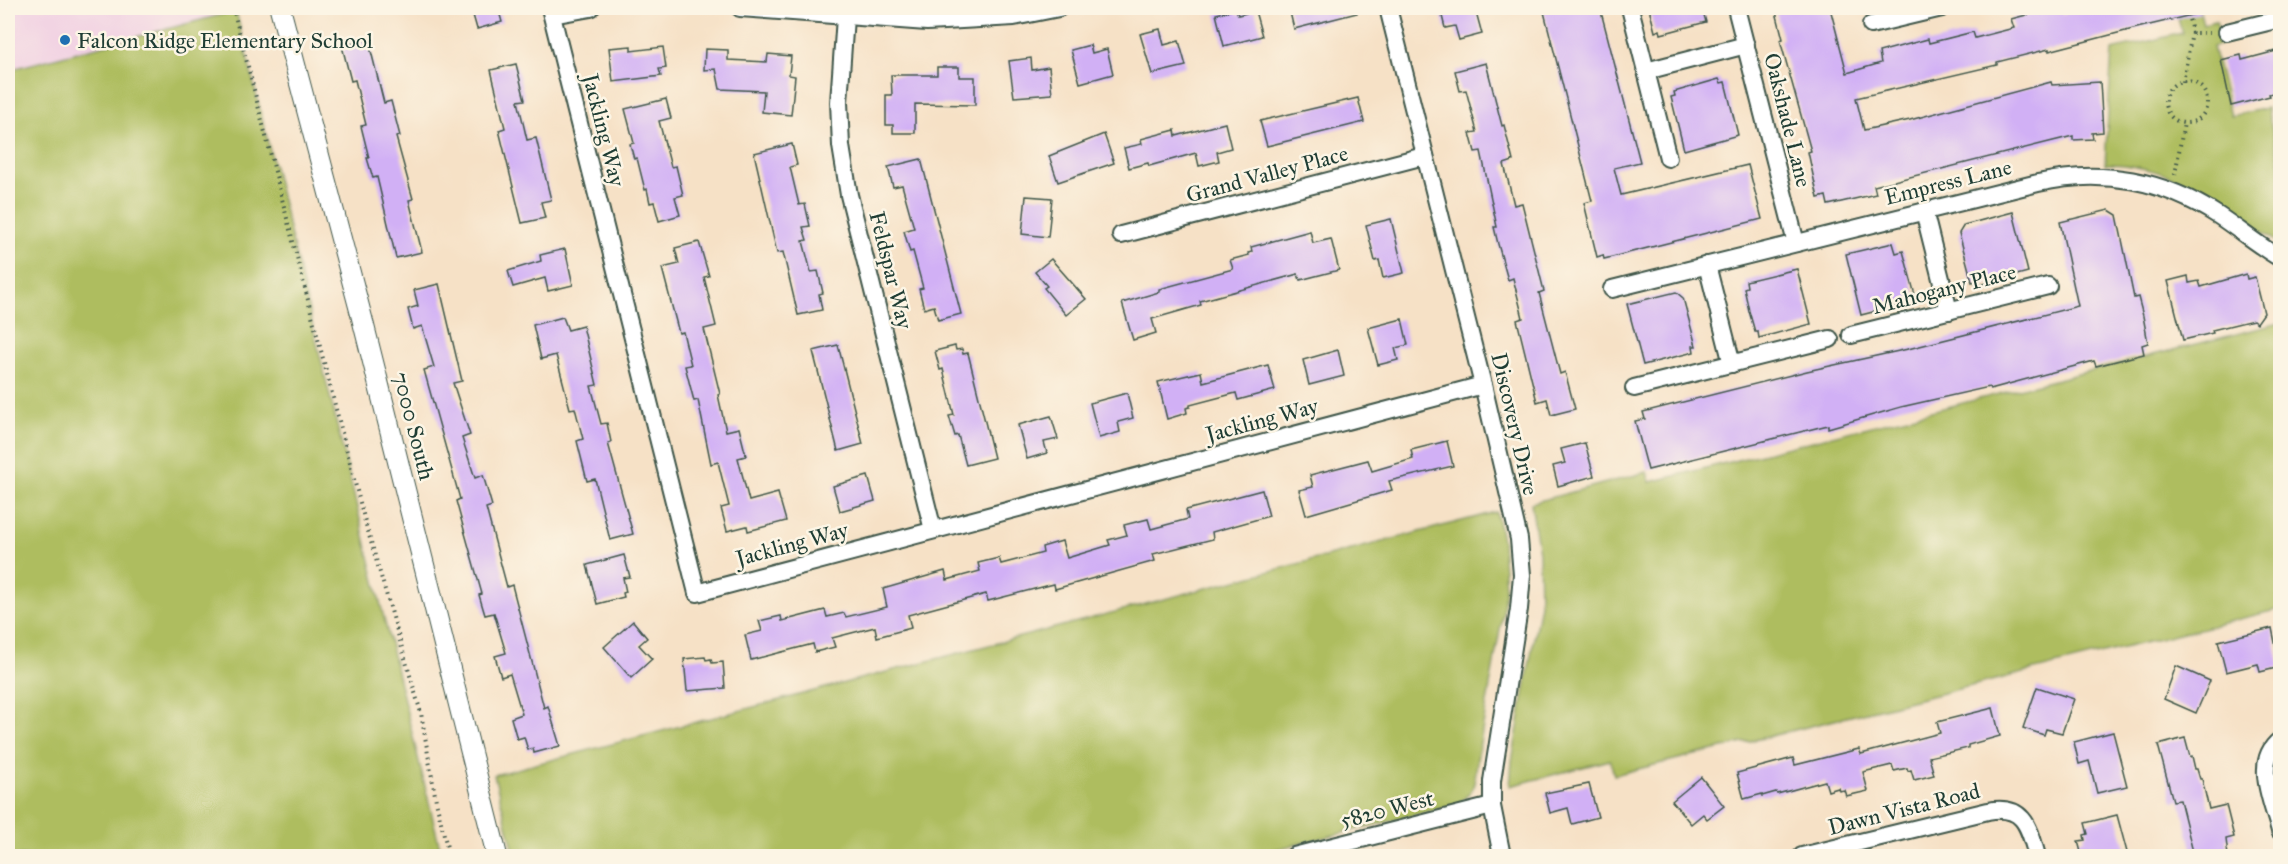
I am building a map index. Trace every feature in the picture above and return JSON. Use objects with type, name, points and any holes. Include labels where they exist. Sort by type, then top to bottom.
[{"type":"street","name":"7000 South","points":[[280,8],[365,330],[497,856]]},
{"type":"street","points":[[551,11],[591,8]]},
{"type":"street","points":[[740,8],[927,22],[1014,17],[1059,8]]},
{"type":"street","name":"Discovery Drive","points":[[1388,8],[1483,385],[1519,539],[1522,575],[1519,609],[1492,781],[1492,806],[1502,856]]},
{"type":"street","points":[[1630,8],[1668,158]]},
{"type":"street","name":"Oakshade Lane","points":[[1736,8],[1796,243]]},
{"type":"street","points":[[1871,25],[1934,8]]},
{"type":"street","name":"Jackling Way","points":[[551,11],[697,593],[1483,385]]},
{"type":"street","name":"Feldspar Way","points":[[845,17],[839,102],[840,146],[849,195],[933,530]]},
{"type":"street","points":[[2222,32],[2280,19]]},
{"type":"street","points":[[1646,71],[1746,45]]},
{"type":"street","name":"Grand Valley Place","points":[[1121,235],[1424,156]]},
{"type":"street","name":"Empress Lane","points":[[1612,289],[2074,176],[2110,177],[2148,183],[2186,197],[2219,216],[2280,258]]},
{"type":"street","points":[[1924,211],[1949,311]]},
{"type":"street","points":[[1707,265],[1732,364]]},
{"type":"street","name":"Mahogany Place","points":[[1851,336],[2048,286]]},
{"type":"street","points":[[1634,388],[1830,339]]},
{"type":"street","points":[[2280,740],[2270,750],[2265,764],[2280,831]]},
{"type":"street","name":"5820 West","points":[[1294,856],[1492,806]]},
{"type":"street","name":"Dawn Vista Road","points":[[1802,856],[2002,809],[2016,813],[2029,827],[2037,856]]},
{"type":"path","points":[[233,8],[364,518],[421,713],[436,801],[449,856]]},
{"type":"path","points":[[2183,82],[2192,33],[2187,8]]},
{"type":"path","points":[[2192,33],[2222,32]]},
{"type":"path","points":[[2183,82],[2194,83],[2202,89],[2207,103],[2205,111],[2193,122],[2184,123],[2173,117],[2166,106],[2170,90],[2183,82]]},
{"type":"path","points":[[2175,175],[2184,123]]},
{"type":"shaded area","name":"Falcon Ridge Elementary School","points":[[8,8],[236,8],[236,11],[8,70]]},
{"type":"green space","points":[[2175,8],[2199,8],[2203,24],[2216,21],[2222,44],[2213,47],[2231,116],[2267,108],[2280,164],[2280,244],[2223,204],[2182,181],[2151,170],[2120,164],[2105,164],[2112,50],[2182,33]]},
{"type":"green space","points":[[236,11],[442,856],[8,856],[8,70]]},
{"type":"green space","points":[[2280,323],[2280,609],[1614,775],[1610,760],[1510,786],[1512,761],[1540,604],[1539,553],[1531,503],[1647,472],[1650,482]]},
{"type":"green space","points":[[1496,512],[1502,539],[1505,589],[1503,612],[1475,781],[1471,791],[1456,805],[1249,856],[515,856],[494,775]]},
{"type":"building","points":[[471,8],[498,8],[502,22],[477,29]]},
{"type":"building","points":[[1289,8],[1356,8],[1357,13],[1294,29]]},
{"type":"building","points":[[1440,8],[1475,8],[1482,34],[1459,40],[1455,26],[1445,28]]},
{"type":"building","points":[[1543,8],[1600,8],[1640,162],[1614,168],[1621,195],[1748,165],[1762,219],[1604,259],[1603,255],[1597,257],[1584,203],[1592,201]]},
{"type":"building","points":[[1649,8],[1702,8],[1706,22],[1661,34],[1660,30],[1655,32]]},
{"type":"building","points":[[1775,8],[1830,8],[1847,73],[1881,63],[1879,52],[1928,39],[1929,43],[1973,32],[1975,38],[2014,28],[2011,19],[2053,8],[2061,8],[2063,14],[2099,8],[2199,8],[2200,13],[1856,98],[1864,130],[2051,82],[2052,85],[2100,82],[2103,132],[2092,133],[2093,139],[2073,140],[2073,136],[1874,186],[1876,194],[1828,205],[1826,196],[1818,198],[1808,152],[1811,151],[1780,40],[1783,39]]},
{"type":"building","points":[[1236,9],[1238,15],[1255,11],[1262,36],[1224,46],[1216,14]]},
{"type":"building","points":[[1160,29],[1164,45],[1179,41],[1186,66],[1152,74],[1140,34]]},
{"type":"building","points":[[368,39],[384,103],[391,101],[400,136],[396,137],[413,199],[409,200],[422,252],[396,258],[377,177],[373,178],[367,158],[369,158],[361,126],[366,125],[355,80],[351,81],[342,46]]},
{"type":"building","points":[[1090,45],[1092,53],[1107,49],[1113,74],[1080,83],[1071,50]]},
{"type":"building","points":[[631,46],[631,51],[663,47],[666,68],[659,69],[661,76],[613,82],[609,48]]},
{"type":"building","points":[[705,49],[728,50],[728,60],[767,62],[768,54],[791,56],[789,75],[795,76],[791,115],[762,112],[764,91],[720,89],[716,69],[704,70]]},
{"type":"building","points":[[2280,50],[2280,91],[2269,94],[2270,96],[2231,106],[2221,60],[2241,55],[2242,60]]},
{"type":"building","points":[[1031,58],[1032,70],[1049,67],[1052,94],[1014,97],[1009,61]]},
{"type":"building","points":[[1486,63],[1513,161],[1504,164],[1514,205],[1522,203],[1544,291],[1539,293],[1560,374],[1565,372],[1575,409],[1551,415],[1547,399],[1537,402],[1517,320],[1523,318],[1513,278],[1508,280],[1498,244],[1494,227],[1497,227],[1481,151],[1475,152],[1470,133],[1477,132],[1466,90],[1460,91],[1455,71]]},
{"type":"building","points":[[516,64],[525,100],[518,101],[527,140],[536,138],[551,200],[541,202],[545,218],[522,223],[499,130],[505,128],[491,70]]},
{"type":"building","points":[[937,67],[959,67],[959,77],[975,77],[975,105],[915,104],[915,133],[893,133],[893,125],[886,125],[886,95],[892,95],[891,75],[937,75]]},
{"type":"building","points":[[1719,79],[1721,83],[1725,82],[1738,135],[1684,150],[1671,97],[1675,96],[1674,92]]},
{"type":"building","points":[[1358,98],[1364,122],[1267,146],[1260,121]]},
{"type":"building","points":[[666,99],[671,118],[659,121],[671,167],[676,166],[683,195],[675,197],[680,215],[659,221],[654,202],[650,203],[647,189],[645,190],[637,158],[634,159],[630,144],[634,143],[625,109]]},
{"type":"building","points":[[1225,123],[1231,148],[1217,152],[1219,161],[1199,166],[1196,153],[1149,166],[1148,163],[1129,168],[1124,148],[1142,144],[1141,139],[1175,130],[1176,136]]},
{"type":"building","points":[[1104,134],[1114,163],[1058,182],[1049,156]]},
{"type":"building","points":[[792,144],[797,165],[790,167],[799,205],[805,204],[810,226],[803,227],[807,240],[803,241],[811,272],[818,271],[823,293],[819,294],[822,310],[798,315],[783,252],[777,253],[754,153]]},
{"type":"building","points":[[921,159],[961,314],[938,320],[934,306],[924,309],[919,289],[923,288],[913,251],[910,252],[904,231],[914,228],[902,185],[893,187],[888,167]]},
{"type":"building","points":[[1026,196],[1052,198],[1048,237],[1022,234]]},
{"type":"building","points":[[2109,210],[2117,215],[2134,298],[2138,297],[2143,316],[2148,343],[2142,345],[2144,354],[2096,366],[2094,361],[1990,389],[1989,387],[1901,407],[1828,428],[1828,425],[1648,470],[1635,421],[1645,419],[1643,412],[2078,306],[2060,222]]},
{"type":"building","points":[[2013,212],[2028,272],[1976,286],[1975,281],[1972,282],[1959,233],[1964,225]]},
{"type":"building","points":[[1391,219],[1404,273],[1383,278],[1379,260],[1375,261],[1366,225]]},
{"type":"building","points":[[1310,231],[1313,243],[1331,239],[1339,270],[1300,280],[1298,274],[1200,301],[1201,305],[1152,319],[1156,333],[1133,340],[1122,303],[1159,292],[1159,289],[1233,269],[1230,260],[1249,255],[1248,253],[1252,252],[1251,247]]},
{"type":"building","points":[[699,242],[709,276],[704,277],[716,326],[704,329],[720,394],[718,395],[726,431],[739,428],[746,456],[738,458],[749,501],[778,493],[786,521],[748,531],[747,526],[727,531],[721,508],[729,506],[718,462],[711,464],[698,400],[694,401],[685,366],[691,365],[683,332],[679,333],[662,268],[679,264],[675,248]]},
{"type":"building","points":[[1893,243],[1896,253],[1903,251],[1915,295],[1911,297],[1912,302],[1861,315],[1846,254]]},
{"type":"building","points":[[565,249],[573,285],[548,291],[545,278],[513,287],[508,271],[541,261],[540,255]]},
{"type":"building","points":[[1051,259],[1086,299],[1066,315],[1044,288],[1047,286],[1035,272]]},
{"type":"building","points":[[1797,269],[1811,324],[1759,338],[1749,311],[1744,288],[1747,287],[1746,281]]},
{"type":"building","points":[[2246,274],[2247,279],[2255,277],[2264,313],[2257,323],[2253,320],[2183,340],[2168,281],[2188,276],[2189,283],[2199,281],[2201,287]]},
{"type":"building","points":[[439,284],[462,381],[453,383],[470,435],[462,438],[475,478],[483,475],[492,506],[486,508],[507,587],[512,585],[544,708],[548,706],[560,746],[534,753],[533,748],[528,750],[524,737],[517,739],[511,718],[522,714],[510,674],[501,677],[495,656],[506,653],[494,613],[485,615],[479,595],[482,594],[456,501],[460,499],[424,370],[434,367],[422,326],[413,329],[408,309],[418,306],[414,290]]},
{"type":"building","points":[[1676,292],[1683,298],[1696,346],[1693,346],[1694,352],[1643,365],[1627,304]]},
{"type":"building","points":[[563,317],[568,330],[583,326],[597,385],[591,386],[601,424],[607,423],[611,442],[608,443],[633,534],[610,540],[595,479],[587,481],[577,441],[583,439],[575,408],[570,409],[556,355],[541,359],[533,325]]},
{"type":"building","points":[[1402,319],[1408,345],[1395,348],[1398,360],[1378,365],[1368,328]]},
{"type":"building","points":[[838,345],[863,444],[838,451],[813,351]]},
{"type":"building","points":[[955,346],[956,350],[962,349],[963,354],[968,353],[994,458],[966,465],[958,435],[955,436],[949,416],[954,415],[943,369],[940,370],[935,351]]},
{"type":"building","points":[[1338,350],[1344,376],[1309,385],[1303,360]]},
{"type":"building","points":[[1268,365],[1275,390],[1238,400],[1236,393],[1190,405],[1186,408],[1187,413],[1167,419],[1158,382],[1201,372],[1203,382]]},
{"type":"building","points":[[1127,393],[1133,418],[1118,422],[1120,432],[1099,438],[1090,403]]},
{"type":"building","points":[[1051,416],[1058,439],[1044,442],[1047,453],[1027,459],[1018,425]]},
{"type":"building","points":[[1447,441],[1453,466],[1389,481],[1392,490],[1306,515],[1299,490],[1313,487],[1310,475],[1368,460],[1372,471],[1413,459],[1411,450]]},
{"type":"building","points":[[1585,443],[1594,476],[1558,486],[1553,466],[1565,463],[1561,449]]},
{"type":"building","points":[[868,476],[875,501],[840,511],[833,486]]},
{"type":"building","points":[[1262,490],[1269,516],[1212,532],[1213,539],[1153,554],[1155,561],[1055,589],[1054,584],[988,601],[986,594],[908,615],[911,628],[877,637],[875,627],[832,638],[835,647],[815,652],[813,644],[751,660],[745,635],[762,631],[759,621],[781,616],[782,621],[825,610],[827,617],[844,613],[846,617],[887,607],[883,589],[945,571],[947,580],[980,571],[978,563],[999,558],[1001,564],[1043,553],[1042,547],[1062,541],[1067,558],[1110,545],[1108,540],[1127,535],[1124,525],[1148,519],[1151,529],[1188,519],[1186,510]]},
{"type":"building","points":[[624,555],[630,577],[623,578],[626,592],[623,593],[624,597],[597,604],[587,565]]},
{"type":"building","points":[[633,621],[647,638],[639,645],[652,659],[631,678],[604,647]]},
{"type":"building","points":[[2272,628],[2280,667],[2260,672],[2258,664],[2226,672],[2218,641]]},
{"type":"building","points":[[705,657],[706,660],[711,659],[712,663],[723,662],[725,688],[687,691],[684,659]]},
{"type":"building","points":[[2176,666],[2210,681],[2196,713],[2164,699]]},
{"type":"building","points":[[2037,687],[2074,699],[2062,733],[2046,729],[2044,735],[2023,728]]},
{"type":"building","points":[[1993,708],[2000,736],[1968,745],[1968,748],[1929,757],[1934,775],[1914,780],[1911,770],[1908,771],[1907,768],[1894,771],[1892,765],[1863,772],[1868,791],[1846,796],[1844,790],[1839,791],[1838,788],[1828,791],[1825,781],[1777,794],[1776,792],[1762,796],[1762,794],[1744,799],[1737,773],[1793,758],[1795,765],[1859,749],[1861,754],[1940,733],[1937,722]]},
{"type":"building","points":[[2113,732],[2127,786],[2097,793],[2089,761],[2079,764],[2074,742]]},
{"type":"building","points":[[2185,738],[2190,757],[2192,756],[2195,769],[2202,779],[2209,809],[2226,805],[2234,837],[2226,839],[2228,856],[2194,856],[2180,800],[2173,801],[2158,745]]},
{"type":"building","points":[[1701,777],[1724,806],[1707,819],[1703,814],[1691,824],[1672,801]]},
{"type":"building","points":[[1589,784],[1598,817],[1572,824],[1568,808],[1550,813],[1545,793]]},
{"type":"building","points":[[2117,815],[2128,856],[2082,856],[2078,841],[2085,840],[2084,835],[2088,834],[2085,823]]},
{"type":"place","name":"Falcon Ridge Elementary School","points":[[65,40]]}]
